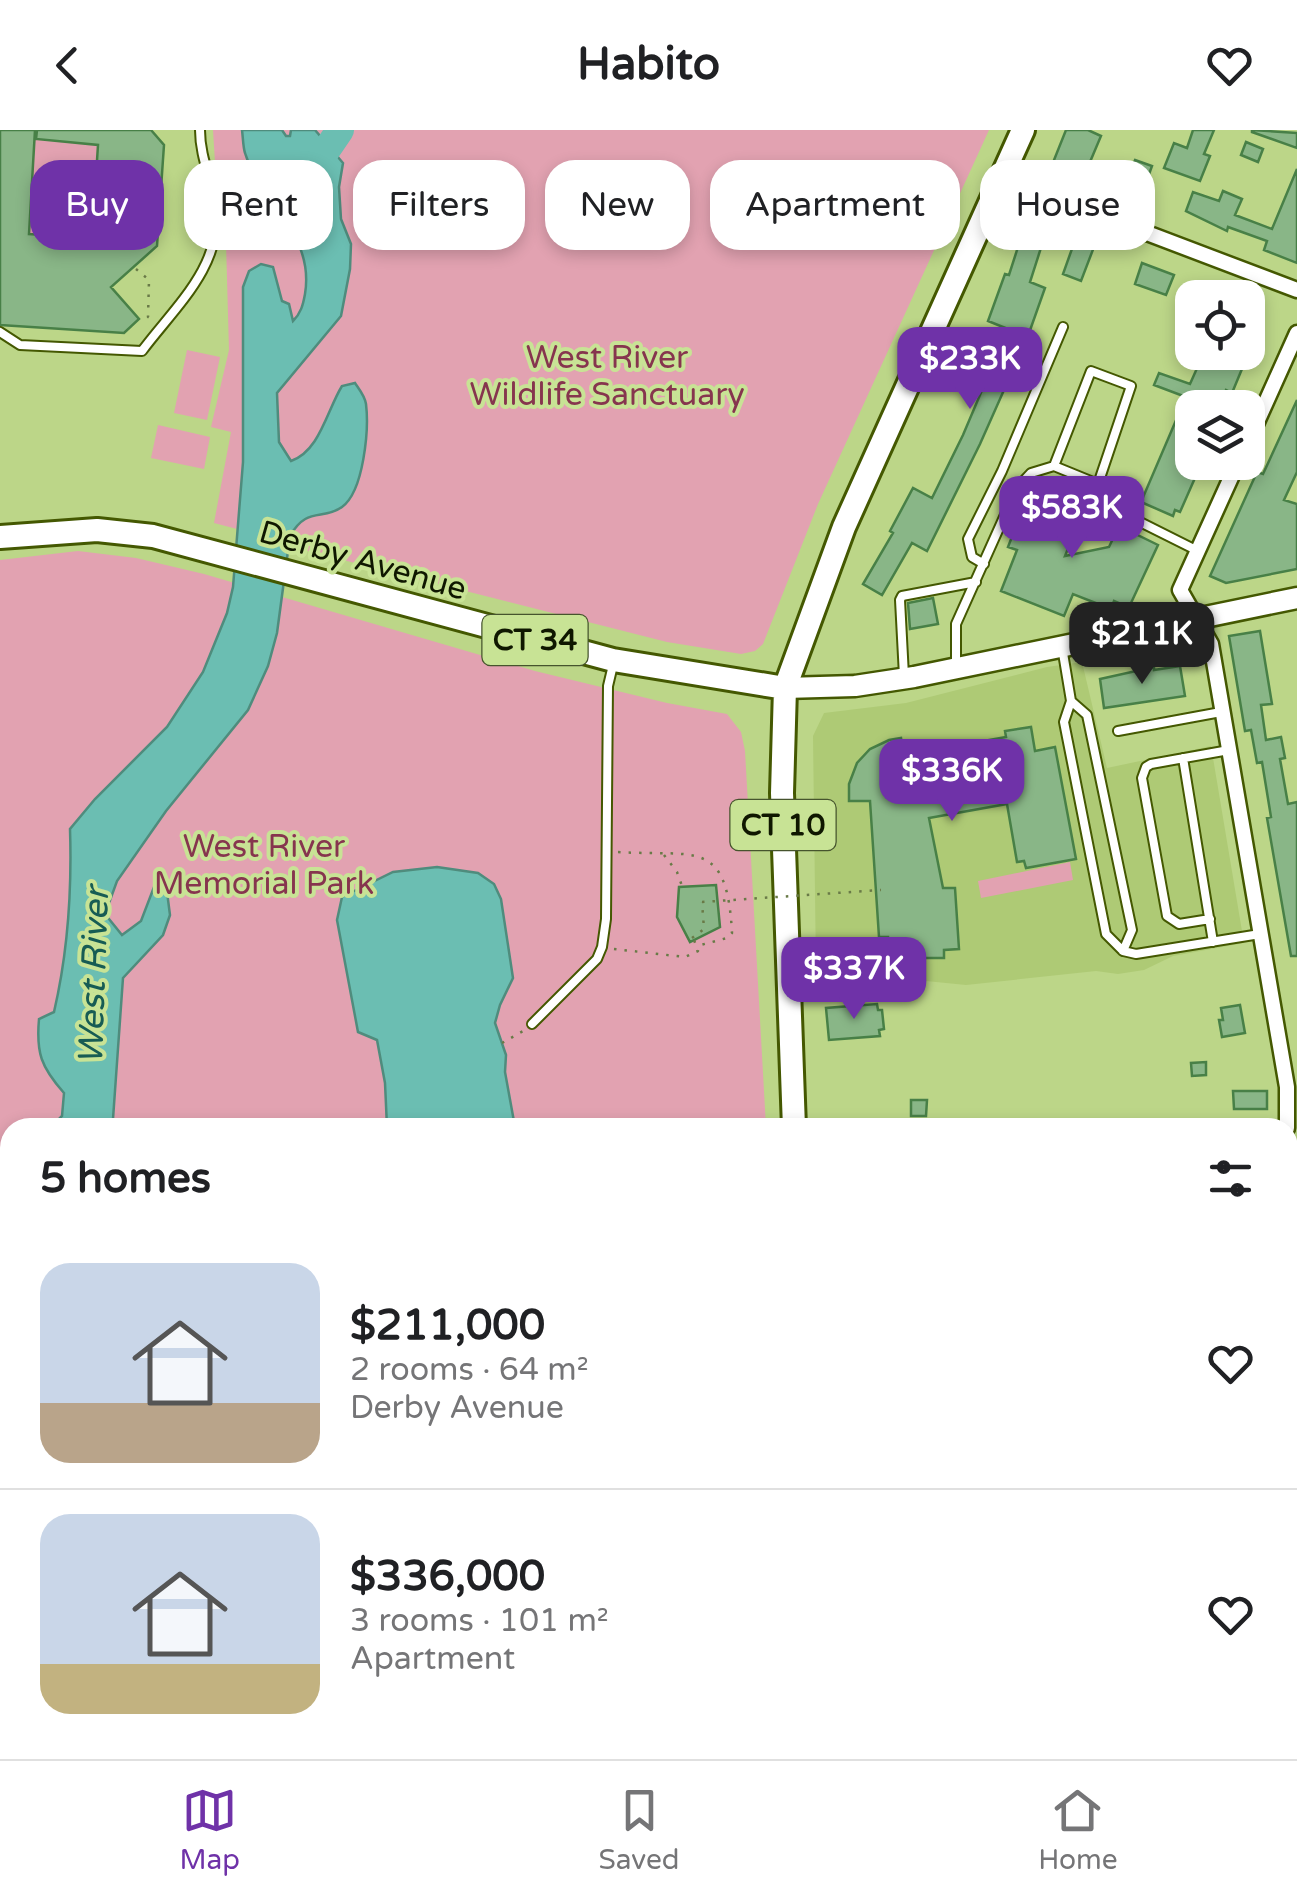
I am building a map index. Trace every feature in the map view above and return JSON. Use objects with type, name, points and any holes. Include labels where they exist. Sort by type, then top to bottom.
[{"type":"main road","name":"CT 10","points":[[1010,160],[1023,130]]},
{"type":"main road","name":"CT 10","points":[[794,1118],[782,793],[784,688],[844,528],[980,227]]},
{"type":"main road","name":"Derby Avenue","points":[[0,537],[97,530],[153,536],[614,660],[784,688],[855,686],[904,678],[1297,598]]},
{"type":"street","points":[[1155,236],[1297,290]]},
{"type":"street","points":[[1265,404],[1297,333]]},
{"type":"street","points":[[1230,480],[1180,590],[1211,644],[1286,1087],[1287,1118]]},
{"type":"lane","points":[[0,332],[20,345],[142,350],[192,288],[214,245],[216,214],[200,151],[200,130]]},
{"type":"lane","points":[[984,564],[972,557],[968,539],[1064,327]]},
{"type":"lane","points":[[1054,466],[1091,371],[1131,386],[1098,484],[1098,501],[1198,552]]},
{"type":"lane","points":[[956,668],[956,624],[1020,482],[1031,473],[1054,466],[1098,484]]},
{"type":"lane","points":[[1002,471],[1020,482]]},
{"type":"lane","points":[[904,678],[902,596],[976,582]]},
{"type":"lane","points":[[1062,646],[1072,701],[1064,722],[1106,934],[1123,951],[1152,953],[1260,934]]},
{"type":"lane","points":[[532,1024],[581,978],[602,948],[608,686],[614,660]]},
{"type":"lane","points":[[1072,701],[1087,714],[1128,910],[1132,930],[1123,951]]},
{"type":"lane","points":[[1118,731],[1222,712]]},
{"type":"lane","points":[[1210,919],[1179,924],[1167,916],[1142,778],[1146,766],[1229,750]]},
{"type":"lane","points":[[1183,758],[1213,942]]},
{"type":"path","points":[[136,268],[149,280],[148,317],[160,326]]},
{"type":"path","points":[[606,852],[705,858],[719,869],[726,881],[732,933],[698,946]]},
{"type":"path","points":[[663,854],[682,886]]},
{"type":"path","points":[[698,946],[693,939],[704,929],[702,902],[882,890]]},
{"type":"path","points":[[602,948],[685,957],[694,956],[698,946]]},
{"type":"path","points":[[502,1043],[532,1024]]},
{"type":"shaded area","points":[[1082,662],[1107,768],[1211,746],[1244,943],[1173,956],[1144,970],[1118,974],[1096,971],[966,985],[816,970],[813,736],[824,713],[906,703],[1047,667]]},
{"type":"green space","points":[[0,130],[151,130],[164,145],[158,160],[30,160],[30,250],[125,250],[111,287],[139,319],[124,333],[0,325]]},
{"type":"green space","points":[[213,130],[242,130],[248,160],[215,160]]},
{"type":"green space","name":"West River Wildlife Sanctuary","points":[[271,130],[989,130],[960,193],[960,160],[710,160],[710,250],[934,250],[818,504],[763,644],[755,651],[741,654],[667,642],[268,541],[275,355],[316,314],[329,256],[326,250],[333,250],[333,160],[285,160]]},
{"type":"green space","points":[[226,250],[300,250],[306,273],[300,312],[293,322],[282,301],[273,267],[243,341],[243,462],[237,529],[214,523],[231,432],[211,427],[229,350]]},
{"type":"green space","points":[[187,350],[220,357],[207,420],[174,413]]},
{"type":"green space","points":[[158,425],[210,437],[204,469],[151,458]]},
{"type":"green space","name":"West River Memorial Park","points":[[78,551],[136,558],[204,574],[535,671],[727,714],[741,732],[745,751],[765,1118],[0,1118],[0,560]]},
{"type":"green space","points":[[1070,862],[1073,880],[981,898],[978,881]]},
{"type":"water","name":"West River","points":[[242,130],[282,130],[290,136],[291,130],[315,130],[343,163],[339,187],[341,219],[351,244],[341,316],[277,393],[279,442],[291,461],[301,456],[316,439],[342,386],[355,383],[366,404],[363,459],[355,488],[342,507],[309,517],[290,536],[277,633],[268,666],[248,710],[166,811],[117,881],[105,914],[122,935],[141,921],[154,887],[166,884],[170,915],[163,935],[123,978],[113,1118],[60,1118],[64,1093],[42,1059],[38,1041],[39,1019],[54,1012],[63,967],[70,898],[70,829],[167,727],[203,672],[227,613],[233,587],[243,462],[243,287],[249,271],[261,264],[273,267],[282,301],[289,304],[293,321],[304,298],[306,273],[300,250],[333,250],[333,160],[248,160]]},
{"type":"water","points":[[437,867],[478,873],[494,884],[501,899],[513,978],[495,1023],[506,1055],[513,1118],[387,1118],[377,1040],[358,1032],[337,920],[342,897],[393,872]]},
{"type":"building","points":[[0,130],[35,130],[33,160],[30,160],[30,250],[153,250],[111,287],[139,319],[124,333],[0,325]]},
{"type":"building","points":[[37,130],[151,130],[164,145],[163,160],[97,160],[98,145],[36,139]]},
{"type":"building","points":[[1066,130],[1088,130],[1101,136],[1091,160],[1054,160]]},
{"type":"building","points":[[1193,130],[1214,130],[1204,154],[1210,156],[1200,181],[1164,168],[1174,143],[1187,148]]},
{"type":"building","points":[[1252,132],[1297,133],[1297,148]]},
{"type":"building","points":[[1246,142],[1263,149],[1258,162],[1241,155]]},
{"type":"building","points":[[1297,169],[1297,263],[1264,250],[1267,241],[1228,227],[1227,231],[1186,211],[1193,192],[1219,201],[1223,191],[1242,199],[1235,215],[1272,229]]},
{"type":"building","points":[[1017,250],[1040,250],[1030,282],[1045,288],[1028,336],[927,551],[912,543],[882,595],[863,584],[893,533],[890,531],[913,488],[932,498],[963,435],[1008,329],[988,321],[1005,274],[1009,275]]},
{"type":"building","points":[[1072,250],[1093,250],[1081,281],[1063,274]]},
{"type":"building","points":[[1142,263],[1174,275],[1166,295],[1135,284]]},
{"type":"building","points":[[1196,370],[1242,370],[1233,390],[1175,393],[1154,385],[1159,373],[1190,384]]},
{"type":"building","points":[[1297,400],[1297,472],[1284,500],[1297,504],[1297,569],[1226,583],[1210,576],[1253,480],[1265,480],[1265,470]]},
{"type":"building","points":[[1175,423],[1175,480],[1194,480],[1180,512],[1175,510],[1173,516],[1141,502]]},
{"type":"building","points":[[1040,491],[1084,508],[1065,556],[1109,547],[1119,526],[1158,545],[1131,603],[1114,601],[1111,609],[1073,594],[1064,616],[1001,591],[1017,550],[1008,547],[1020,516],[1029,520]]},
{"type":"building","points":[[933,598],[938,624],[910,629],[908,603]]},
{"type":"building","points":[[1260,631],[1272,704],[1261,705],[1266,740],[1281,737],[1285,758],[1280,759],[1288,804],[1297,802],[1297,956],[1291,956],[1267,818],[1271,817],[1262,762],[1257,763],[1251,730],[1245,731],[1229,636]]},
{"type":"building","points":[[1180,666],[1185,696],[1104,708],[1100,679],[1154,667]]},
{"type":"building","points":[[1031,727],[1035,751],[1055,747],[1076,859],[1026,868],[1024,861],[1017,862],[1007,804],[929,818],[943,888],[955,888],[959,949],[944,950],[944,958],[921,958],[921,951],[889,953],[888,937],[879,937],[870,801],[849,801],[849,784],[857,763],[870,749],[889,740],[901,738],[903,751],[928,746],[928,751],[1006,737],[1005,731]]},
{"type":"building","points":[[716,885],[720,927],[690,942],[677,917],[679,887]]},
{"type":"building","points":[[877,1004],[878,1010],[882,1010],[884,1029],[879,1030],[880,1036],[829,1040],[826,1008]]},
{"type":"building","points":[[1240,1005],[1245,1033],[1222,1037],[1221,1008]]},
{"type":"building","points":[[1206,1062],[1206,1075],[1192,1076],[1191,1063]]},
{"type":"building","points":[[1233,1091],[1267,1091],[1267,1109],[1234,1109]]},
{"type":"building","points":[[911,1100],[927,1100],[926,1116],[911,1116]]},
{"type":"waterway","points":[[320,160],[340,130]]}]
